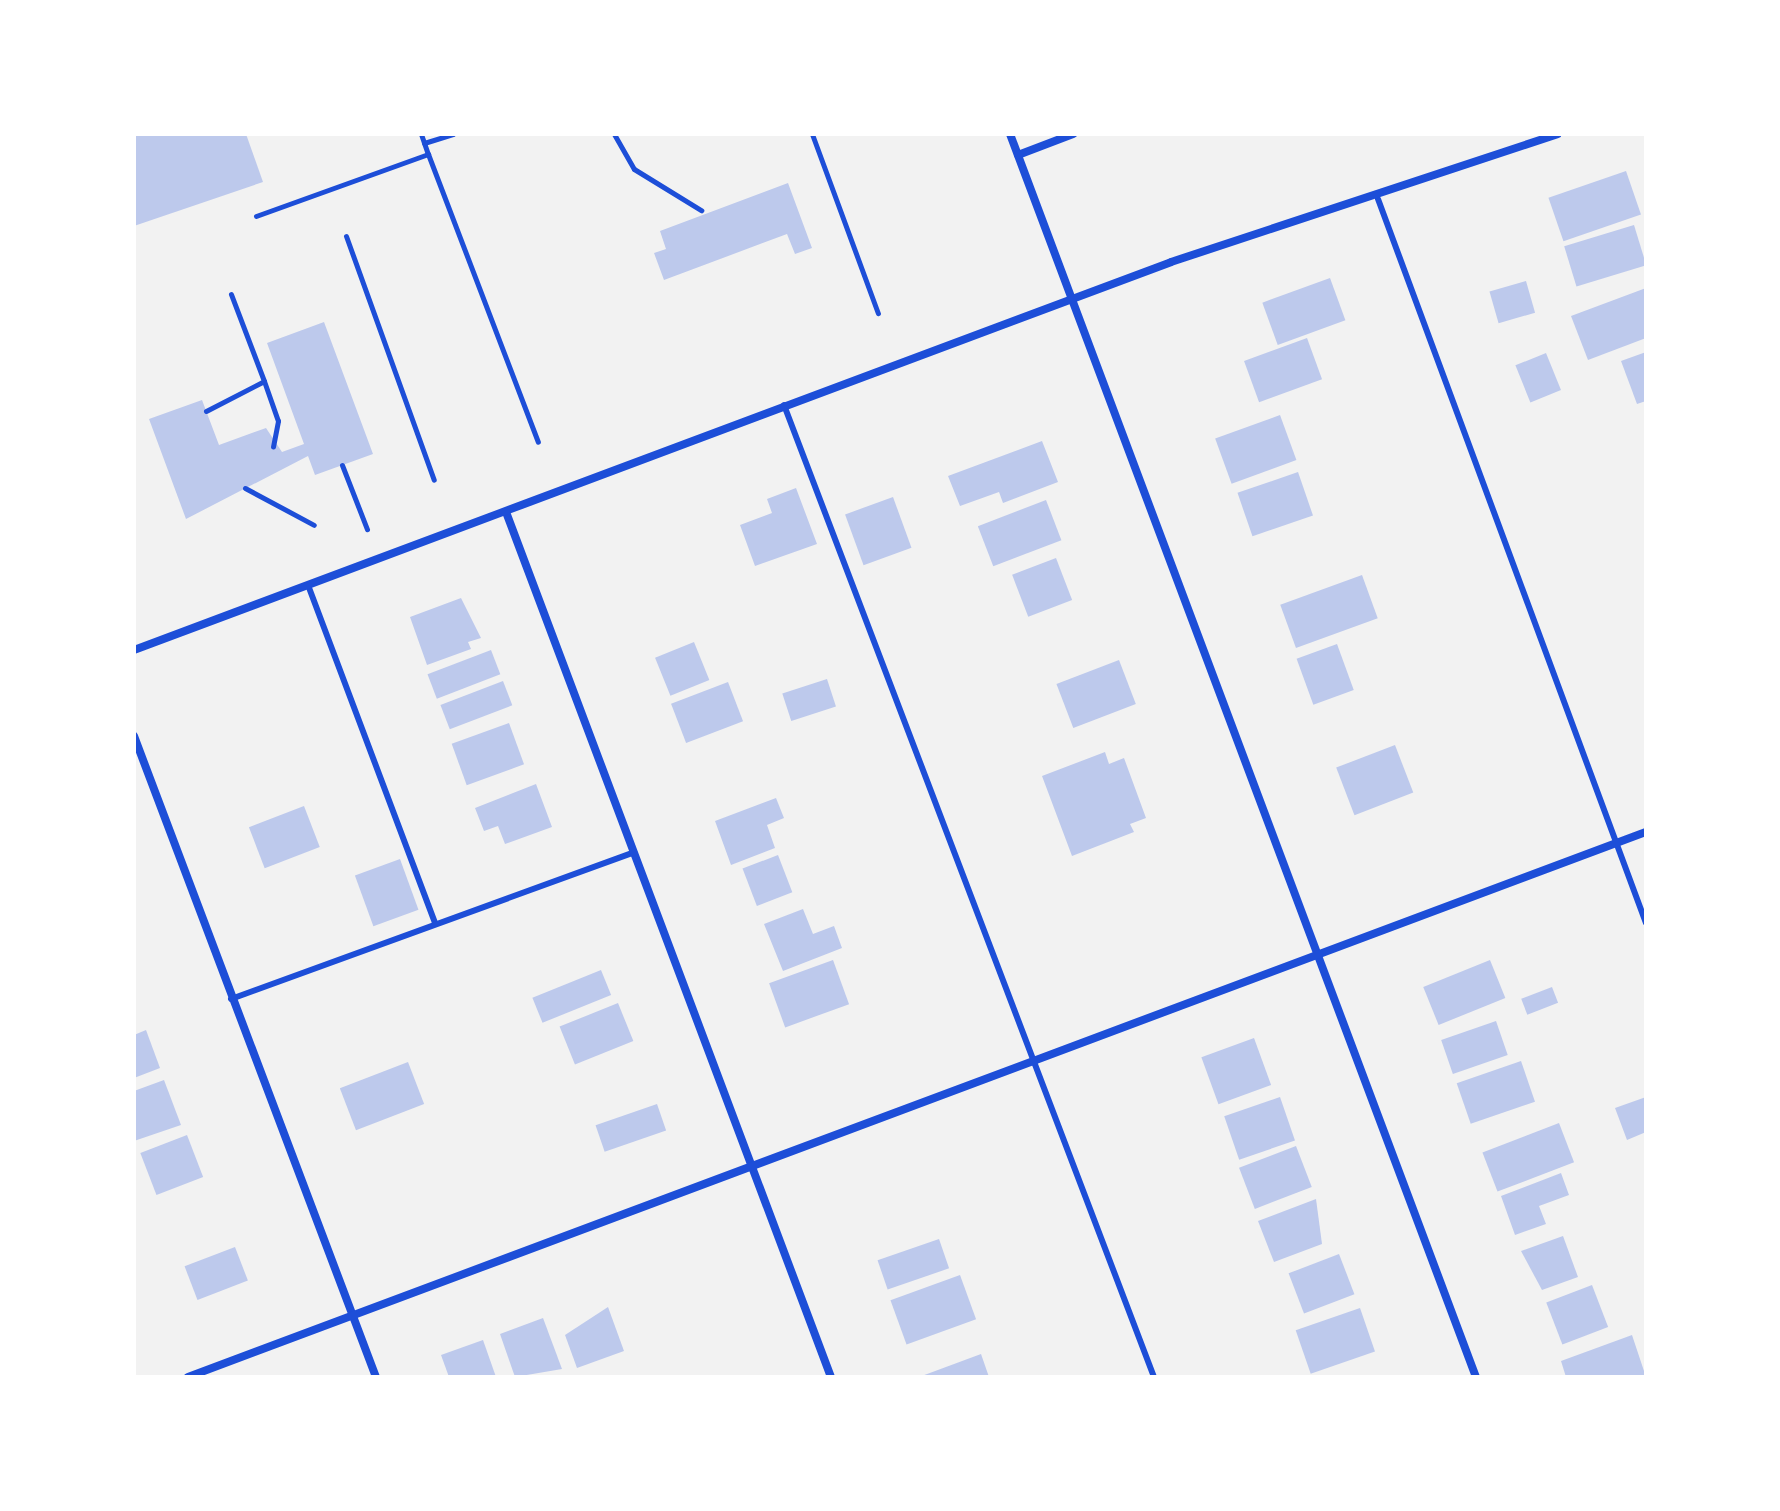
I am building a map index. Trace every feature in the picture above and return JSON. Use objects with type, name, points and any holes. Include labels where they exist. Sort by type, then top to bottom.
[{"type":"street","points":[[1010,134],[1476,1377]]},
{"type":"street","points":[[1018,155],[1073,134]]},
{"type":"street","points":[[134,650],[506,512],[784,403],[1222,243],[1378,199],[1557,134]]},
{"type":"street","points":[[506,512],[831,1377]]},
{"type":"street","points":[[134,736],[376,1377]]},
{"type":"street","points":[[188,1377],[1036,1063],[1646,832]]},
{"type":"lane","points":[[1378,199],[1646,923]]},
{"type":"lane","points":[[784,403],[1154,1377]]},
{"type":"lane","points":[[308,585],[435,923]]},
{"type":"lane","points":[[231,999],[633,853]]},
{"type":"path","points":[[421,134],[538,442]]},
{"type":"path","points":[[424,143],[453,134]]},
{"type":"path","points":[[614,134],[634,169],[701,210]]},
{"type":"path","points":[[812,134],[878,313]]},
{"type":"path","points":[[256,216],[428,154]]},
{"type":"path","points":[[346,236],[434,480]]},
{"type":"path","points":[[231,294],[278,421],[273,447]]},
{"type":"path","points":[[206,411],[264,381]]},
{"type":"path","points":[[342,465],[367,529]]},
{"type":"path","points":[[245,488],[314,525]]},
{"type":"building","points":[[134,134],[246,134],[263,182],[134,226]]},
{"type":"building","points":[[1626,171],[1641,214],[1563,241],[1548,198]]},
{"type":"building","points":[[788,183],[812,248],[795,254],[787,234],[664,280],[654,253],[666,249],[660,231]]},
{"type":"building","points":[[1634,225],[1646,265],[1576,287],[1564,246]]},
{"type":"building","points":[[1330,278],[1345,320],[1278,345],[1262,303]]},
{"type":"building","points":[[1526,281],[1535,313],[1499,323],[1489,291]]},
{"type":"building","points":[[1646,288],[1646,338],[1588,360],[1571,316]]},
{"type":"building","points":[[324,322],[373,454],[315,475],[308,456],[186,519],[149,419],[202,400],[219,445],[266,428],[282,452],[304,444],[267,343]]},
{"type":"building","points":[[1307,338],[1322,379],[1259,402],[1244,361]]},
{"type":"building","points":[[1646,352],[1646,401],[1637,404],[1621,361]]},
{"type":"building","points":[[1546,353],[1561,390],[1530,402],[1515,365]]},
{"type":"building","points":[[1280,415],[1296,460],[1232,484],[1215,439]]},
{"type":"building","points":[[1042,441],[1058,482],[1003,503],[999,492],[960,506],[948,476]]},
{"type":"building","points":[[1298,472],[1313,515],[1252,536],[1237,493]]},
{"type":"building","points":[[796,488],[817,544],[755,566],[740,525],[772,513],[767,499]]},
{"type":"building","points":[[893,497],[911,548],[864,565],[845,514]]},
{"type":"building","points":[[1046,500],[1061,540],[993,566],[978,526]]},
{"type":"building","points":[[1056,558],[1072,600],[1028,617],[1012,575]]},
{"type":"building","points":[[1362,575],[1378,618],[1296,648],[1280,605]]},
{"type":"building","points":[[461,598],[481,638],[468,642],[471,649],[427,665],[410,617]]},
{"type":"building","points":[[694,642],[709,680],[670,696],[655,658]]},
{"type":"building","points":[[1337,644],[1354,690],[1313,705],[1297,659]]},
{"type":"building","points":[[491,650],[500,674],[437,699],[428,674]]},
{"type":"building","points":[[1119,660],[1136,704],[1073,728],[1056,684]]},
{"type":"building","points":[[827,679],[836,707],[791,721],[782,694]]},
{"type":"building","points":[[503,681],[512,705],[450,729],[440,705]]},
{"type":"building","points":[[728,682],[743,721],[686,743],[671,704]]},
{"type":"building","points":[[509,723],[524,764],[467,785],[452,744]]},
{"type":"building","points":[[1395,745],[1413,793],[1354,815],[1336,768]]},
{"type":"building","points":[[1105,752],[1109,764],[1124,758],[1146,818],[1130,824],[1134,832],[1072,856],[1042,776]]},
{"type":"building","points":[[536,784],[552,827],[505,844],[498,826],[484,831],[475,808]]},
{"type":"building","points":[[776,798],[784,818],[767,825],[775,848],[731,865],[715,821]]},
{"type":"building","points":[[304,806],[320,847],[265,868],[249,827]]},
{"type":"building","points":[[778,855],[792,892],[757,906],[743,869]]},
{"type":"building","points":[[400,859],[418,910],[373,926],[355,875]]},
{"type":"building","points":[[803,909],[813,934],[834,926],[842,948],[783,971],[764,924]]},
{"type":"building","points":[[833,960],[849,1004],[785,1027],[769,983]]},
{"type":"building","points":[[1490,960],[1505,998],[1439,1025],[1423,987]]},
{"type":"building","points":[[601,970],[611,995],[543,1023],[532,998]]},
{"type":"building","points":[[1552,987],[1558,1003],[1527,1015],[1521,999]]},
{"type":"building","points":[[618,1003],[633,1041],[575,1065],[560,1027]]},
{"type":"building","points":[[1496,1021],[1508,1055],[1453,1074],[1441,1040]]},
{"type":"building","points":[[146,1030],[160,1068],[134,1078],[134,1035]]},
{"type":"building","points":[[1254,1038],[1271,1085],[1218,1104],[1201,1057]]},
{"type":"building","points":[[1521,1061],[1535,1102],[1471,1124],[1457,1083]]},
{"type":"building","points":[[408,1062],[424,1104],[356,1130],[340,1088]]},
{"type":"building","points":[[164,1080],[181,1125],[134,1141],[134,1091]]},
{"type":"building","points":[[1280,1097],[1295,1140],[1239,1160],[1224,1116]]},
{"type":"building","points":[[1646,1097],[1646,1132],[1627,1140],[1615,1108]]},
{"type":"building","points":[[657,1104],[666,1130],[605,1152],[596,1125]]},
{"type":"building","points":[[1559,1123],[1574,1162],[1497,1192],[1482,1152]]},
{"type":"building","points":[[187,1135],[203,1177],[156,1195],[140,1153]]},
{"type":"building","points":[[1296,1146],[1312,1187],[1255,1209],[1239,1168]]},
{"type":"building","points":[[1561,1173],[1569,1195],[1539,1206],[1546,1224],[1515,1235],[1501,1196]]},
{"type":"building","points":[[1316,1199],[1322,1244],[1274,1262],[1258,1221]]},
{"type":"building","points":[[1563,1236],[1578,1277],[1542,1290],[1521,1251]]},
{"type":"building","points":[[939,1239],[949,1268],[888,1289],[878,1260]]},
{"type":"building","points":[[235,1247],[248,1281],[197,1300],[185,1266]]},
{"type":"building","points":[[1339,1254],[1354,1294],[1304,1313],[1289,1273]]},
{"type":"building","points":[[960,1275],[976,1319],[907,1344],[890,1300]]},
{"type":"building","points":[[1592,1285],[1608,1327],[1562,1345],[1546,1303]]},
{"type":"building","points":[[608,1307],[624,1351],[577,1368],[565,1335]]},
{"type":"building","points":[[1360,1308],[1375,1351],[1311,1374],[1296,1330]]},
{"type":"building","points":[[543,1318],[562,1369],[515,1377],[500,1334]]},
{"type":"building","points":[[1632,1335],[1646,1377],[1566,1377],[1561,1361]]},
{"type":"building","points":[[483,1340],[496,1377],[449,1377],[441,1355]]},
{"type":"building","points":[[981,1354],[989,1377],[919,1377]]}]
